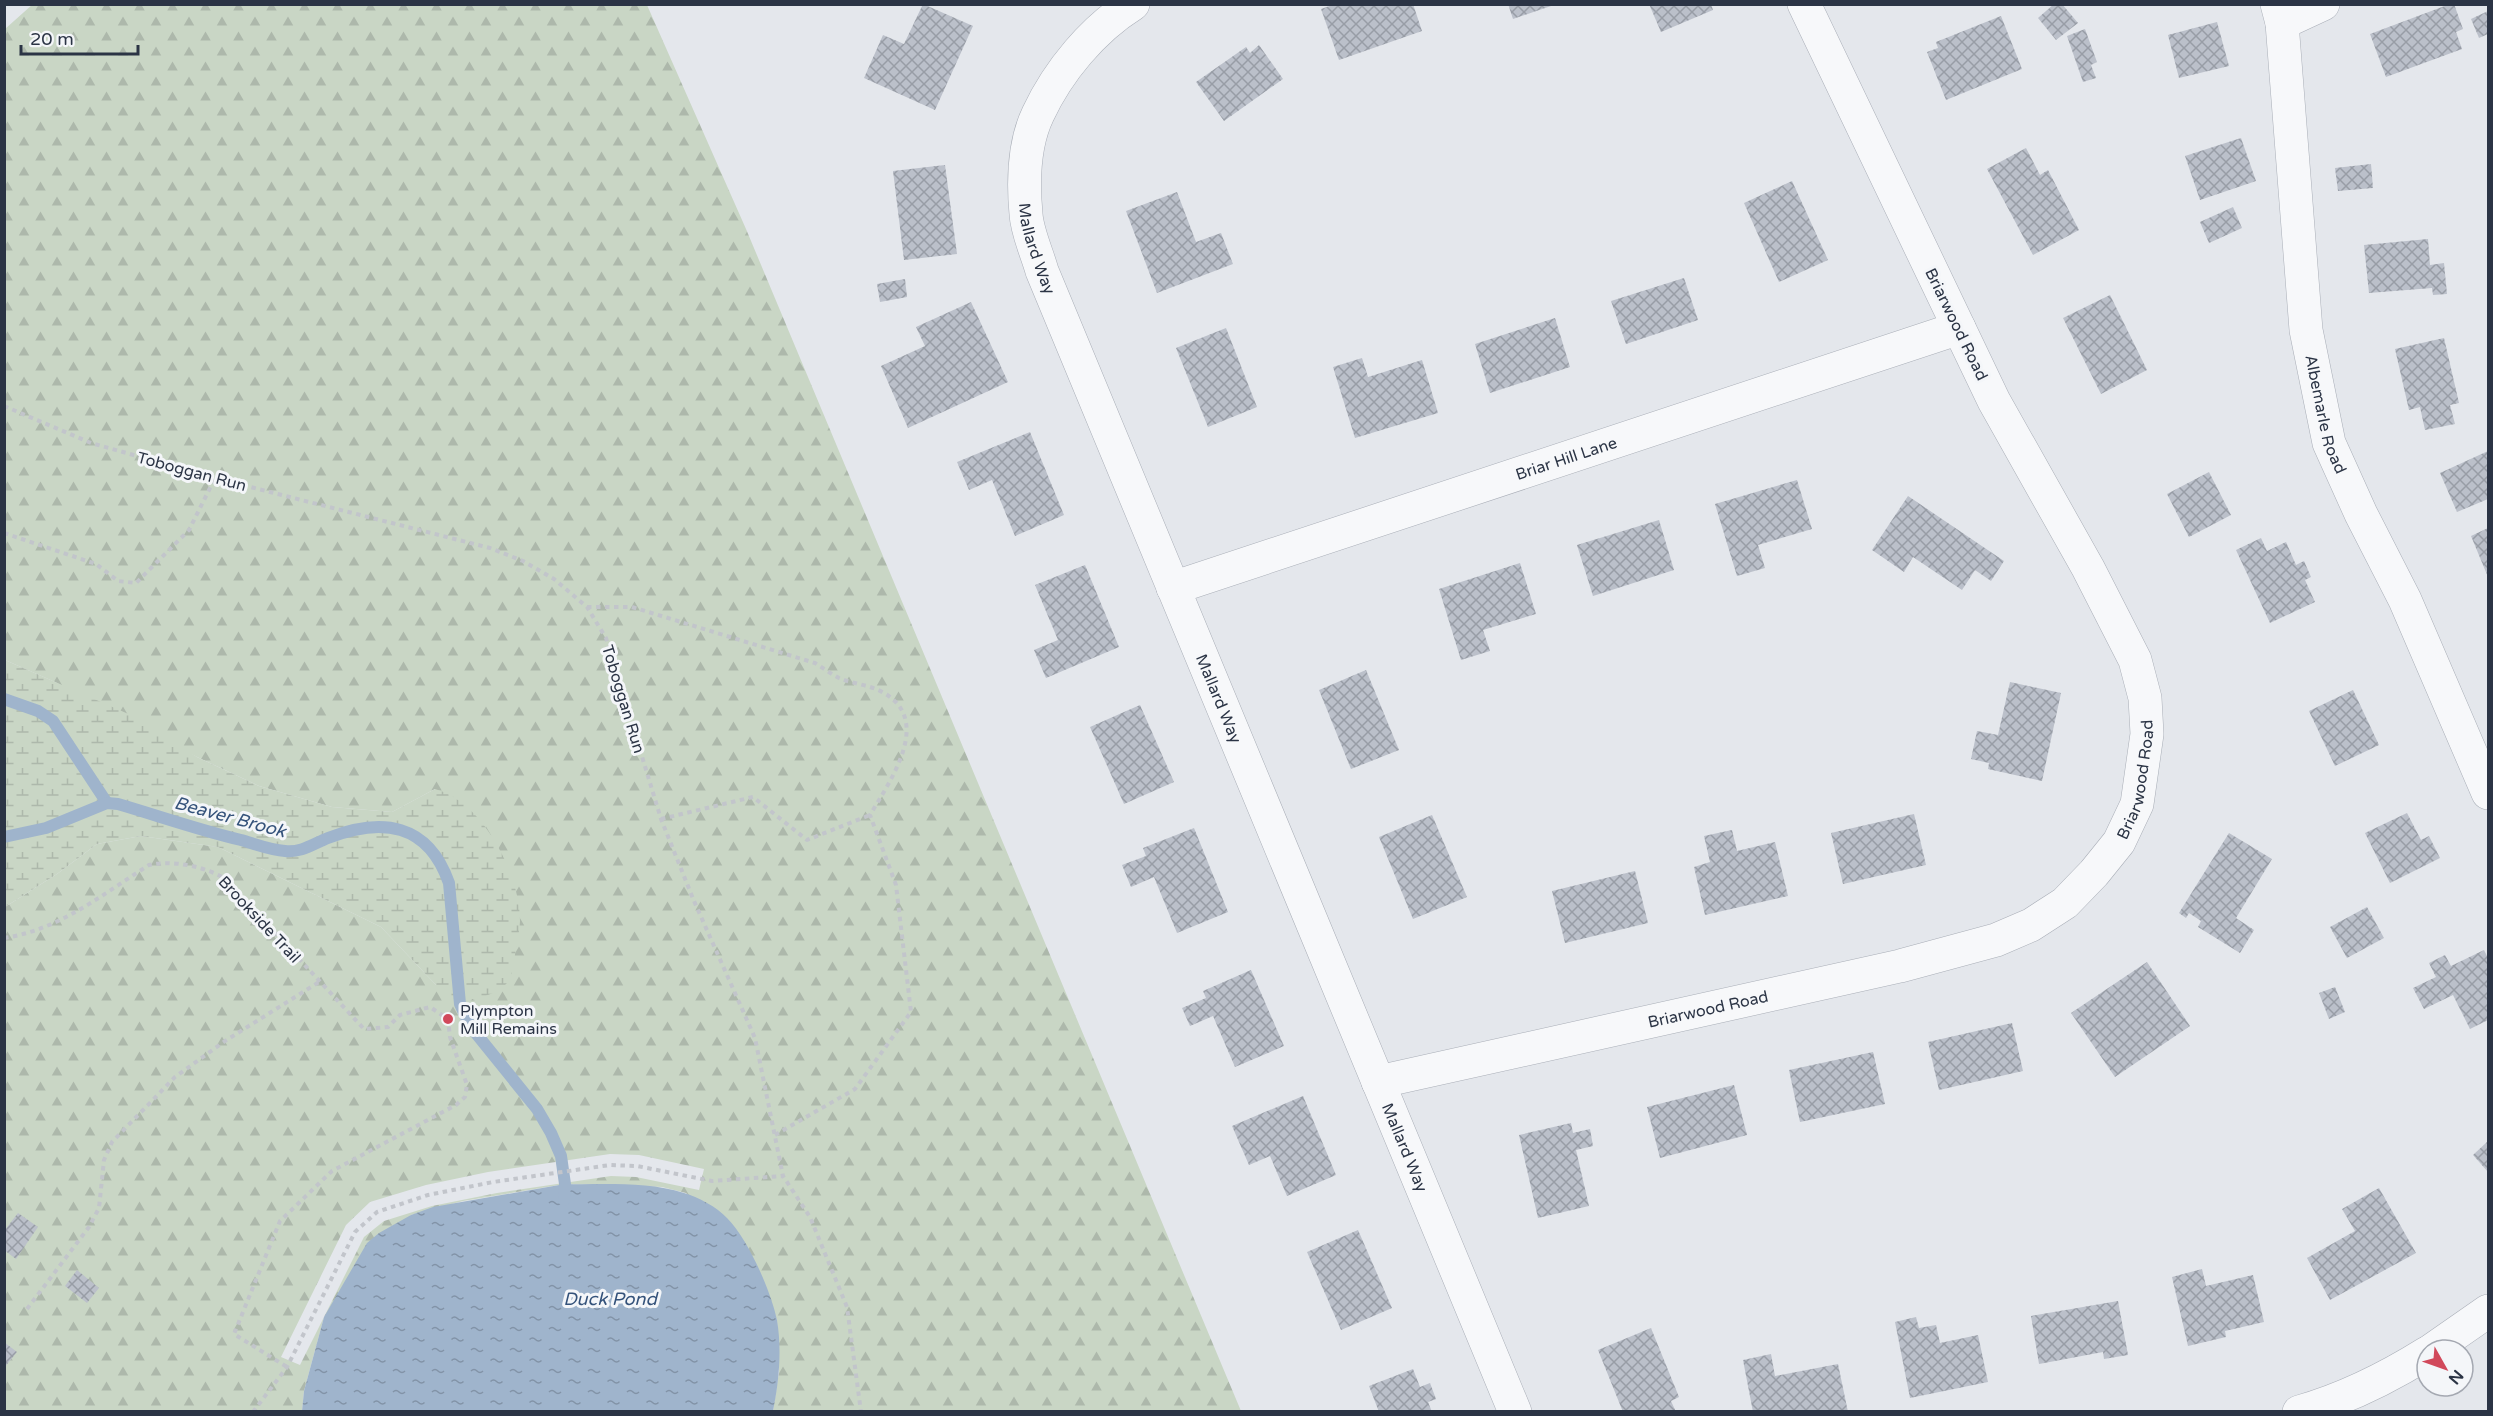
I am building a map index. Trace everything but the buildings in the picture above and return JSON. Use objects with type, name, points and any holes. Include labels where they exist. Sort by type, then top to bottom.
[{"type":"street","name":"Mallard Way","points":[[1134,4],[1093,35],[1063,72],[1037,115],[1026,159],[1026,216],[1042,271],[1515,1412]]},
{"type":"street","name":"Briarwood Road","points":[[1378,1083],[1900,966],[1996,940],[2031,924],[2065,903],[2094,873],[2119,842],[2137,804],[2147,734],[2145,698],[2135,660],[2088,568],[1994,401],[1804,4]]},
{"type":"street","points":[[2279,14],[2323,4]]},
{"type":"street","name":"Albemarle Road","points":[[2279,14],[2306,330],[2329,443],[2361,514],[2405,600],[2488,793]]},
{"type":"street","name":"Briar Hill Lane","points":[[1173,588],[1959,328]]},
{"type":"street","points":[[2449,1338],[2488,1311]]},
{"type":"street","points":[[2300,1412],[2365,1388],[2415,1360]]},
{"type":"path","name":"Toboggan Run","points":[[4,406],[91,443],[214,478],[490,549],[523,561],[554,579],[587,607],[606,638],[662,819],[694,901],[755,1038],[783,1176]]},
{"type":"path","points":[[4,533],[96,564],[118,581],[136,583],[189,530],[214,478]]},
{"type":"path","points":[[587,607],[632,608],[815,663],[838,678],[884,692],[903,709],[908,733],[896,771],[870,815],[807,840],[753,797],[662,819]]},
{"type":"path","points":[[775,1135],[855,1089],[911,1012],[896,885],[870,815]]},
{"type":"path","name":"Brookside Trail","points":[[4,938],[22,935],[55,924],[149,865],[164,861],[212,871],[224,878],[364,1029],[388,1027],[400,1015],[430,1007],[448,1019],[450,1037],[467,1085],[465,1097],[456,1105],[332,1171],[280,1221],[234,1334],[287,1367]]},
{"type":"path","points":[[27,1309],[89,1227],[99,1208],[104,1160],[112,1142],[175,1077],[225,1041],[319,982]]},
{"type":"path","points":[[254,1412],[287,1367],[355,1232],[377,1212],[428,1195],[610,1165],[637,1167],[712,1181],[783,1176],[810,1216],[847,1307],[861,1412]]},
{"type":"green space","points":[[33,4],[647,5],[746,229],[1241,1411],[773,1411],[779,1372],[777,1320],[757,1266],[686,1193],[662,1187],[565,1184],[463,1201],[411,1215],[324,1317],[304,1391],[302,1411],[5,1411],[5,907],[57,874],[97,844],[141,836],[218,847],[381,927],[436,985],[435,789],[392,812],[332,807],[259,786],[197,757],[55,682],[5,660],[5,29]],"holes":[[[610,1154],[639,1155],[704,1169],[699,1190],[636,1177],[611,1176],[497,1193],[432,1206],[384,1221],[364,1237],[300,1365],[281,1357],[346,1225],[370,1202],[426,1185],[488,1172]]]},
{"type":"green space","points":[[5,660],[133,716],[197,757],[259,786],[332,807],[392,812],[435,789],[452,796],[483,823],[505,861],[513,882],[520,924],[509,981],[491,994],[460,1004],[436,985],[381,927],[218,847],[141,836],[97,844],[57,874],[5,907]]},
{"type":"water","name":"Duck Pond","points":[[565,1184],[625,1184],[670,1189],[701,1200],[727,1218],[743,1239],[758,1266],[777,1320],[779,1366],[773,1411],[302,1411],[304,1391],[324,1317],[367,1243],[379,1233],[411,1215],[433,1207]]},
{"type":"waterway","name":"Beaver Brook","points":[[4,699],[38,711],[53,721],[107,803]]},
{"type":"waterway","name":"Beaver Brook","points":[[4,837],[46,828],[107,803],[118,804],[279,850],[302,849],[348,831],[367,828],[384,827],[401,830],[416,837],[429,848],[440,863],[449,883],[460,1004],[470,1026],[537,1109],[551,1133],[561,1156],[565,1184],[564,1200]]},
{"type":"place","name":"Plympton Mill Remains","points":[[448,1019]]}]
